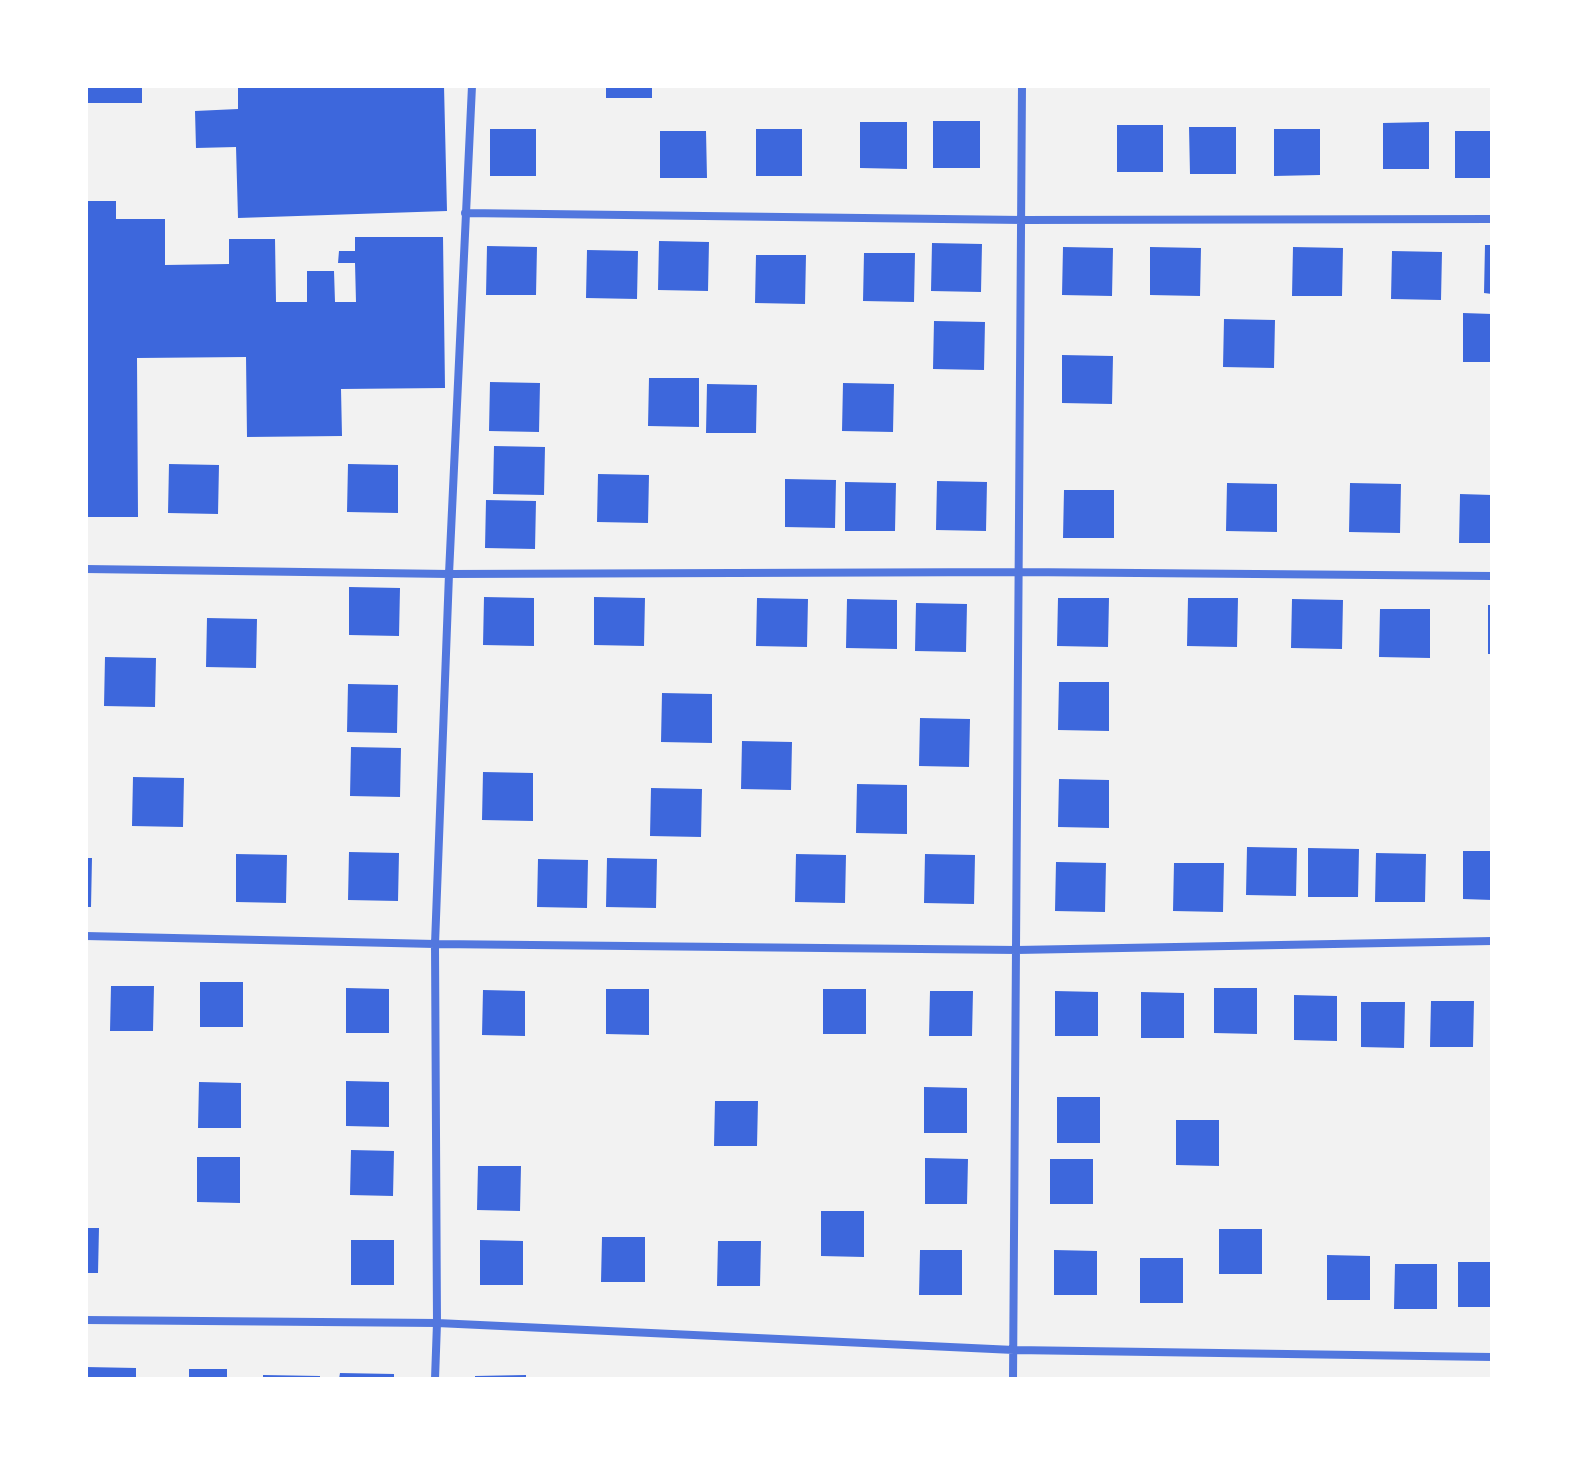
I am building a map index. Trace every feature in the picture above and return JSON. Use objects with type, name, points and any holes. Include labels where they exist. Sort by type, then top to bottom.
[{"type":"street","points":[[435,1379],[435,944],[472,86]]},
{"type":"street","points":[[1013,1379],[1022,86]]},
{"type":"street","points":[[465,213],[1022,220],[1492,219]]},
{"type":"street","points":[[86,569],[449,574],[1019,572],[1492,576]]},
{"type":"street","points":[[86,936],[435,944],[1017,950],[1492,941]]},
{"type":"street","points":[[86,1320],[437,1323],[1014,1350],[1492,1357]]},
{"type":"building","points":[[86,86],[142,86],[142,103],[86,103]]},
{"type":"building","points":[[238,86],[444,86],[447,211],[238,218],[236,147],[196,148],[195,111],[238,109]]},
{"type":"building","points":[[606,86],[652,86],[652,98],[606,98]]},
{"type":"building","points":[[933,121],[980,121],[980,168],[933,168]]},
{"type":"building","points":[[860,122],[907,122],[907,169],[860,168]]},
{"type":"building","points":[[1429,122],[1429,169],[1383,169],[1383,123]]},
{"type":"building","points":[[1117,125],[1163,125],[1163,172],[1117,172]]},
{"type":"building","points":[[1189,127],[1236,127],[1236,174],[1190,174]]},
{"type":"building","points":[[490,129],[536,129],[536,176],[490,176]]},
{"type":"building","points":[[756,129],[802,129],[802,176],[756,176]]},
{"type":"building","points":[[1274,129],[1320,129],[1320,175],[1274,176]]},
{"type":"building","points":[[660,131],[706,131],[707,178],[660,178]]},
{"type":"building","points":[[1455,131],[1492,131],[1492,178],[1455,178]]},
{"type":"building","points":[[86,201],[116,201],[116,219],[165,219],[165,265],[229,264],[229,239],[275,239],[276,302],[307,302],[307,271],[334,271],[335,302],[356,302],[355,263],[338,263],[339,251],[355,251],[355,237],[443,237],[445,388],[341,389],[342,436],[247,437],[246,357],[137,358],[138,517],[86,517]]},
{"type":"building","points":[[659,241],[709,242],[708,291],[658,290]]},
{"type":"building","points":[[932,243],[982,244],[981,292],[931,291]]},
{"type":"building","points":[[1485,245],[1492,245],[1492,294],[1484,293]]},
{"type":"building","points":[[487,246],[537,247],[536,295],[486,295]]},
{"type":"building","points":[[1063,247],[1113,248],[1112,296],[1062,295]]},
{"type":"building","points":[[1150,247],[1201,248],[1200,296],[1150,295]]},
{"type":"building","points":[[1293,247],[1343,248],[1342,296],[1292,296]]},
{"type":"building","points":[[587,250],[638,251],[637,299],[586,298]]},
{"type":"building","points":[[1392,251],[1442,252],[1441,300],[1391,299]]},
{"type":"building","points":[[864,253],[915,253],[914,302],[863,301]]},
{"type":"building","points":[[756,255],[806,255],[805,304],[755,303]]},
{"type":"building","points":[[1463,313],[1492,314],[1492,362],[1463,362]]},
{"type":"building","points":[[1224,319],[1275,320],[1274,368],[1223,367]]},
{"type":"building","points":[[934,321],[985,322],[984,370],[933,369]]},
{"type":"building","points":[[1062,355],[1113,356],[1112,404],[1062,403]]},
{"type":"building","points":[[649,378],[699,378],[699,427],[648,426]]},
{"type":"building","points":[[490,382],[540,383],[539,432],[489,431]]},
{"type":"building","points":[[843,383],[894,384],[893,432],[842,431]]},
{"type":"building","points":[[707,384],[757,385],[756,433],[706,433]]},
{"type":"building","points":[[494,446],[545,447],[544,495],[493,494]]},
{"type":"building","points":[[169,464],[219,465],[218,514],[168,513]]},
{"type":"building","points":[[348,464],[398,465],[398,513],[347,512]]},
{"type":"building","points":[[598,474],[649,475],[648,523],[597,522]]},
{"type":"building","points":[[785,479],[836,480],[835,528],[785,527]]},
{"type":"building","points":[[937,481],[987,482],[986,531],[936,530]]},
{"type":"building","points":[[845,482],[896,483],[895,531],[845,531]]},
{"type":"building","points":[[1227,483],[1277,484],[1277,532],[1226,531]]},
{"type":"building","points":[[1350,483],[1401,484],[1400,533],[1349,532]]},
{"type":"building","points":[[1064,490],[1114,490],[1114,538],[1063,538]]},
{"type":"building","points":[[1460,494],[1492,495],[1492,543],[1459,543]]},
{"type":"building","points":[[486,500],[536,501],[535,549],[485,548]]},
{"type":"building","points":[[349,587],[400,588],[399,636],[349,635]]},
{"type":"building","points":[[484,597],[534,598],[534,646],[483,645]]},
{"type":"building","points":[[594,597],[645,598],[644,646],[594,645]]},
{"type":"building","points":[[757,598],[808,599],[807,647],[756,646]]},
{"type":"building","points":[[1058,598],[1109,598],[1108,647],[1057,646]]},
{"type":"building","points":[[1188,598],[1238,598],[1237,647],[1187,646]]},
{"type":"building","points":[[847,599],[897,600],[897,649],[846,648]]},
{"type":"building","points":[[1292,599],[1343,600],[1342,649],[1291,648]]},
{"type":"building","points":[[916,603],[967,604],[966,652],[915,651]]},
{"type":"building","points":[[1488,605],[1492,605],[1492,654],[1488,654]]},
{"type":"building","points":[[1380,609],[1430,609],[1430,658],[1379,657]]},
{"type":"building","points":[[207,618],[257,619],[256,668],[206,667]]},
{"type":"building","points":[[105,657],[156,658],[155,707],[104,706]]},
{"type":"building","points":[[1059,682],[1109,682],[1109,731],[1058,730]]},
{"type":"building","points":[[348,684],[398,685],[397,733],[347,732]]},
{"type":"building","points":[[662,693],[712,694],[712,743],[661,742]]},
{"type":"building","points":[[920,718],[970,719],[969,767],[919,766]]},
{"type":"building","points":[[742,741],[792,742],[791,790],[741,789]]},
{"type":"building","points":[[351,747],[401,748],[400,797],[350,796]]},
{"type":"building","points":[[483,772],[533,773],[533,821],[482,820]]},
{"type":"building","points":[[133,777],[184,778],[183,827],[132,826]]},
{"type":"building","points":[[1059,779],[1109,780],[1109,828],[1058,827]]},
{"type":"building","points":[[857,784],[907,785],[907,834],[856,833]]},
{"type":"building","points":[[651,788],[702,789],[701,837],[650,836]]},
{"type":"building","points":[[1247,847],[1297,848],[1296,896],[1246,895]]},
{"type":"building","points":[[1308,848],[1359,849],[1358,897],[1308,897]]},
{"type":"building","points":[[1463,851],[1492,851],[1492,900],[1463,899]]},
{"type":"building","points":[[349,852],[399,853],[398,901],[348,900]]},
{"type":"building","points":[[1376,853],[1426,854],[1425,902],[1375,902]]},
{"type":"building","points":[[236,854],[287,855],[286,903],[236,902]]},
{"type":"building","points":[[796,854],[846,855],[845,903],[795,902]]},
{"type":"building","points":[[925,854],[975,855],[974,904],[924,903]]},
{"type":"building","points":[[86,858],[92,858],[91,907],[86,907]]},
{"type":"building","points":[[607,858],[657,859],[656,908],[606,907]]},
{"type":"building","points":[[538,859],[588,860],[587,908],[537,907]]},
{"type":"building","points":[[1056,862],[1106,863],[1105,912],[1055,911]]},
{"type":"building","points":[[1174,863],[1224,863],[1223,912],[1173,911]]},
{"type":"building","points":[[200,982],[243,982],[243,1027],[200,1027]]},
{"type":"building","points":[[111,986],[154,986],[153,1031],[110,1031]]},
{"type":"building","points":[[346,988],[389,989],[389,1033],[346,1033]]},
{"type":"building","points":[[1214,988],[1257,988],[1257,1034],[1214,1033]]},
{"type":"building","points":[[606,989],[649,989],[649,1035],[606,1034]]},
{"type":"building","points":[[823,989],[866,989],[866,1034],[823,1034]]},
{"type":"building","points":[[483,990],[525,991],[525,1036],[482,1035]]},
{"type":"building","points":[[930,991],[973,991],[972,1036],[929,1036]]},
{"type":"building","points":[[1055,991],[1098,992],[1098,1036],[1055,1036]]},
{"type":"building","points":[[1141,992],[1184,993],[1184,1038],[1141,1038]]},
{"type":"building","points":[[1294,995],[1337,996],[1337,1041],[1294,1040]]},
{"type":"building","points":[[1431,1001],[1474,1001],[1473,1047],[1430,1047]]},
{"type":"building","points":[[1361,1002],[1405,1002],[1404,1048],[1361,1047]]},
{"type":"building","points":[[346,1081],[389,1082],[389,1127],[346,1126]]},
{"type":"building","points":[[199,1082],[241,1083],[241,1128],[198,1128]]},
{"type":"building","points":[[924,1087],[967,1088],[967,1133],[924,1133]]},
{"type":"building","points":[[1057,1097],[1100,1097],[1100,1143],[1057,1143]]},
{"type":"building","points":[[715,1101],[758,1101],[757,1146],[714,1146]]},
{"type":"building","points":[[1176,1120],[1219,1120],[1219,1166],[1176,1165]]},
{"type":"building","points":[[351,1150],[394,1151],[393,1196],[350,1195]]},
{"type":"building","points":[[197,1157],[240,1157],[240,1203],[197,1202]]},
{"type":"building","points":[[925,1158],[968,1159],[967,1204],[925,1204]]},
{"type":"building","points":[[1050,1159],[1093,1159],[1093,1204],[1050,1204]]},
{"type":"building","points":[[478,1166],[521,1166],[520,1211],[477,1210]]},
{"type":"building","points":[[821,1211],[864,1211],[864,1257],[821,1256]]},
{"type":"building","points":[[86,1228],[99,1228],[98,1273],[86,1273]]},
{"type":"building","points":[[1219,1229],[1262,1229],[1262,1274],[1219,1274]]},
{"type":"building","points":[[602,1237],[645,1237],[645,1282],[601,1282]]},
{"type":"building","points":[[351,1240],[394,1240],[394,1285],[351,1285]]},
{"type":"building","points":[[480,1240],[523,1241],[523,1285],[480,1285]]},
{"type":"building","points":[[718,1241],[761,1241],[760,1286],[717,1286]]},
{"type":"building","points":[[920,1250],[962,1250],[962,1295],[919,1295]]},
{"type":"building","points":[[1054,1250],[1097,1251],[1097,1295],[1054,1295]]},
{"type":"building","points":[[1327,1255],[1370,1256],[1370,1300],[1327,1300]]},
{"type":"building","points":[[1140,1258],[1183,1258],[1183,1303],[1140,1303]]},
{"type":"building","points":[[1458,1262],[1492,1262],[1492,1307],[1458,1307]]},
{"type":"building","points":[[1395,1264],[1437,1264],[1437,1309],[1394,1309]]},
{"type":"building","points":[[86,1367],[136,1368],[136,1379],[86,1379]]},
{"type":"building","points":[[189,1369],[227,1369],[227,1379],[189,1379]]},
{"type":"building","points":[[340,1373],[394,1374],[394,1379],[339,1379]]},
{"type":"building","points":[[263,1375],[320,1376],[320,1379],[263,1379]]},
{"type":"building","points":[[526,1375],[526,1379],[475,1379],[475,1376]]}]
